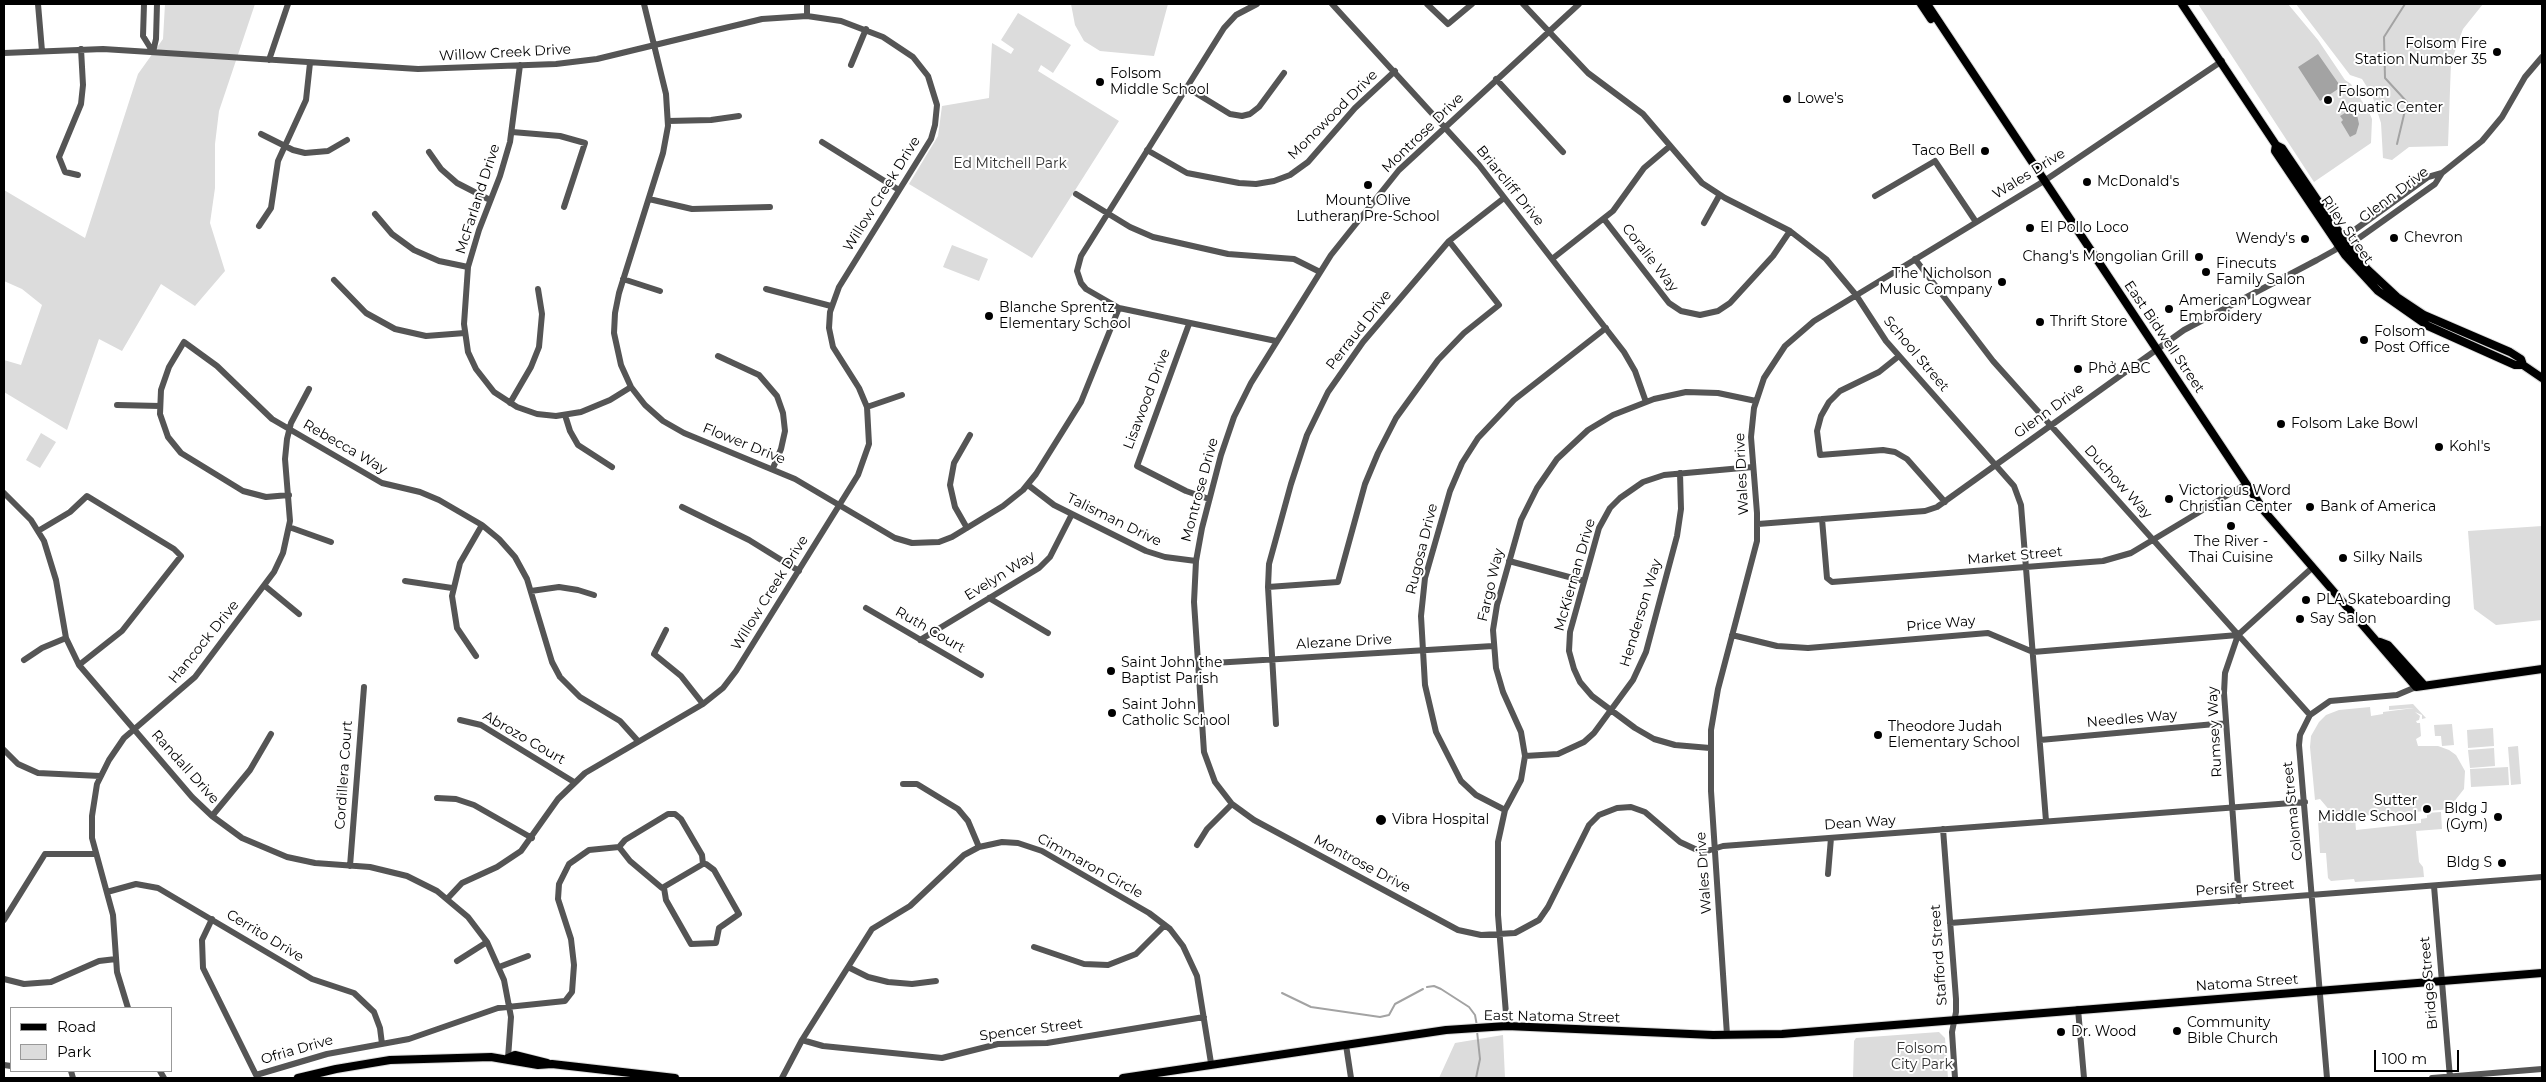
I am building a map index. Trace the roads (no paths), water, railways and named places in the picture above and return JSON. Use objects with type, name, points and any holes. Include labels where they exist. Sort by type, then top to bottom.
[{"type":"main road","name":"East Bidwell Street","points":[[1921,4],[1937,28],[1945,32],[2274,524],[2380,642],[2388,645],[2420,686]]},
{"type":"main road","points":[[1927,4],[1945,32]]},
{"type":"main road","name":"East Bidwell Street","points":[[1933,4],[1945,22],[1945,32]]},
{"type":"main road","name":"Riley Street","points":[[2182,4],[2222,61],[2276,145],[2282,148],[2341,245],[2371,283],[2399,307],[2428,326],[2515,365],[2523,365],[2542,378]]},
{"type":"main road","name":"Riley Street","points":[[2341,245],[2409,305],[2444,325],[2510,352],[2521,359],[2523,365]]},
{"type":"main road","points":[[2465,342],[2476,341],[2503,353],[2510,352]]},
{"type":"main road","points":[[2420,686],[2542,669]]},
{"type":"main road","name":"Natoma Street","points":[[1954,1021],[2078,1009],[2542,973]]},
{"type":"main road","name":"East Natoma Street","points":[[1123,1078],[1211,1063],[1446,1030],[1497,1026],[1727,1035],[1782,1034],[1954,1021]]},
{"type":"main road","points":[[298,1078],[336,1068],[390,1060],[444,1057],[508,1058],[516,1062],[552,1064],[674,1078]]},
{"type":"street","points":[[38,4],[42,51]]},
{"type":"street","points":[[144,4],[143,36],[152,52]]},
{"type":"street","points":[[152,52],[156,38],[157,4]]},
{"type":"street","points":[[269,60],[288,4]]},
{"type":"street","name":"Flower Drive","points":[[644,4],[666,94],[668,121],[663,153],[623,280],[615,312],[614,333],[621,365],[631,387],[653,414],[673,428],[773,468],[840,504],[895,538],[912,543],[940,542],[1003,506],[1028,485],[1081,402],[1119,308]]},
{"type":"street","points":[[807,4],[807,16]]},
{"type":"street","points":[[1257,4],[1230,21],[1081,256],[1077,271],[1081,283],[1086,289],[1119,308],[1276,341]]},
{"type":"street","name":"Briarcliff Drive","points":[[1332,4],[1444,126],[1504,198],[1630,361],[1646,402]]},
{"type":"street","points":[[1427,4],[1448,24],[1472,4]]},
{"type":"street","name":"School Street","points":[[1523,4],[1588,73],[1642,114],[1694,176],[1719,196],[1790,231],[1826,259],[1856,295],[1877,328],[1899,356],[2010,480],[2019,498],[2046,821]]},
{"type":"street","name":"Montrose Drive","points":[[1499,935],[1472,934],[1458,930],[1254,820],[1232,804],[1216,782],[1204,752],[1194,602],[1196,561],[1210,499],[1234,417],[1251,382],[1276,341],[1344,237],[1399,170],[1444,126],[1579,4]]},
{"type":"street","name":"Willow Creek Drive","points":[[4,53],[81,49],[418,69],[520,65],[589,60],[762,18],[807,16],[841,21],[883,37],[913,57],[928,76],[935,95],[937,115],[931,139],[839,287],[831,306],[829,328],[833,347],[859,388],[867,406],[870,434],[867,453],[858,475],[729,680],[702,704],[638,741],[574,782],[558,799],[532,838],[513,857],[497,867],[462,883],[448,898]]},
{"type":"street","points":[[851,65],[866,29]]},
{"type":"street","points":[[78,175],[65,172],[59,157],[81,104],[83,85],[81,49]]},
{"type":"street","name":"Glenn Drive","points":[[2341,245],[2428,177],[2442,173],[2465,156],[2487,135],[2506,111],[2525,77],[2542,57]]},
{"type":"street","name":"Wales Drive","points":[[1727,1035],[1710,748],[1713,709],[1754,554],[1758,524],[1751,437],[1756,401],[1771,366],[1790,341],[1814,321],[2044,181],[2222,61]]},
{"type":"street","points":[[259,226],[266,218],[273,202],[276,169],[306,100],[310,63]]},
{"type":"street","name":"McFarland Drive","points":[[520,65],[512,132],[468,267],[465,334],[468,352],[476,369],[494,392],[510,404],[537,414],[565,415],[596,407],[631,387]]},
{"type":"street","name":"Monowood Drive","points":[[1147,150],[1187,172],[1247,184],[1274,181],[1290,175],[1308,162],[1355,108],[1394,72]]},
{"type":"street","points":[[1186,88],[1230,114],[1242,116],[1250,114],[1260,107],[1284,73]]},
{"type":"street","points":[[1496,79],[1563,152]]},
{"type":"street","points":[[668,121],[712,120],[739,116]]},
{"type":"street","points":[[512,132],[560,136],[584,143],[564,207]]},
{"type":"street","points":[[262,134],[299,152],[316,153],[333,148],[346,140]]},
{"type":"street","points":[[822,142],[899,190]]},
{"type":"street","points":[[1552,259],[1604,220],[1623,200],[1644,168],[1670,146]]},
{"type":"street","points":[[429,152],[441,169],[457,184],[490,200]]},
{"type":"street","points":[[1875,196],[1935,161],[1976,222]]},
{"type":"street","name":"Glenn Drive","points":[[1758,524],[1925,511],[1945,502],[2184,330],[2341,245],[2435,184],[2442,173]]},
{"type":"street","points":[[2409,202],[2411,196],[2425,186],[2428,177]]},
{"type":"street","points":[[1076,194],[1130,227],[1163,240],[1242,256],[1294,259],[1320,272]]},
{"type":"street","points":[[1704,223],[1719,196]]},
{"type":"street","name":"Perraud Drive","points":[[1276,724],[1268,586],[1270,559],[1307,435],[1324,400],[1362,342],[1449,241],[1504,198]]},
{"type":"street","points":[[649,199],[692,209],[770,207]]},
{"type":"street","points":[[375,214],[392,234],[414,250],[438,261],[468,267]]},
{"type":"street","name":"Coralie Way","points":[[1604,220],[1669,303],[1681,311],[1700,315],[1718,311],[1730,303],[1773,256],[1790,231]]},
{"type":"street","points":[[1268,586],[1338,582],[1365,484],[1396,418],[1442,355],[1464,333],[1498,305],[1449,241]]},
{"type":"street","name":"Duchow Way","points":[[1915,259],[1981,346],[2310,715]]},
{"type":"street","points":[[334,280],[366,313],[395,329],[426,336],[465,334]]},
{"type":"street","points":[[623,280],[660,291]]},
{"type":"street","points":[[510,404],[531,367],[538,347],[542,314],[538,289]]},
{"type":"street","points":[[766,289],[831,306]]},
{"type":"street","name":"Lisawood Drive","points":[[1189,324],[1137,466],[1186,491],[1210,499]]},
{"type":"street","name":"Rugosa Drive","points":[[1505,810],[1476,795],[1456,773],[1431,715],[1425,685],[1421,616],[1425,578],[1447,498],[1462,464],[1478,438],[1502,410],[1606,328]]},
{"type":"street","name":"Rebecca Way","points":[[289,495],[266,497],[250,494],[188,458],[168,437],[162,422],[160,406],[164,381],[184,342],[216,366],[264,413],[289,429],[382,483],[430,496],[482,526],[499,539],[515,557],[531,591],[550,655],[560,677],[580,697],[620,721],[638,741]]},
{"type":"street","points":[[718,356],[759,375],[777,396],[783,413],[784,431],[781,448],[773,468]]},
{"type":"street","points":[[1899,356],[1879,372],[1840,390],[1829,402],[1821,416],[1817,431],[1820,455],[1883,450],[1895,452],[1906,459],[1945,502]]},
{"type":"street","name":"Hancock Drive","points":[[128,1007],[120,986],[113,915],[95,854],[92,816],[100,776],[116,748],[134,728],[176,696],[195,677],[265,586],[279,563],[289,527],[289,495],[285,459],[289,429],[309,389]]},
{"type":"street","name":"Fargo Way","points":[[1507,1026],[1499,935],[1498,842],[1505,810],[1521,780],[1525,756],[1521,732],[1500,682],[1493,646],[1495,612],[1509,561],[1529,502],[1557,459],[1574,441],[1603,420],[1646,402],[1670,395],[1702,392],[1756,401]]},
{"type":"street","points":[[867,406],[902,395]]},
{"type":"street","points":[[118,405],[160,406]]},
{"type":"street","points":[[565,415],[570,431],[578,445],[612,467]]},
{"type":"street","points":[[967,528],[955,507],[950,485],[954,463],[970,435]]},
{"type":"street","name":"McKiernan Drive","points":[[1710,748],[1675,745],[1654,739],[1635,728],[1611,710],[1586,689],[1577,678],[1571,660],[1570,632],[1599,528],[1610,508],[1627,492],[1642,482],[1664,475],[1754,467]]},
{"type":"street","name":"Henderson Way","points":[[1525,756],[1558,754],[1576,747],[1594,733],[1633,680],[1646,652],[1680,523],[1680,473]]},
{"type":"street","name":"Market Street","points":[[1822,519],[1826,578],[1832,582],[2026,567],[2112,559],[2131,553],[2246,484]]},
{"type":"street","name":"Talisman Drive","points":[[1028,485],[1046,500],[1153,554],[1196,561]]},
{"type":"street","name":"Randall Drive","points":[[4,494],[22,509],[38,531],[51,562],[66,638],[79,665],[192,797],[212,816],[242,838],[273,853],[314,863],[397,873],[423,882],[448,898],[468,916],[488,942],[499,967],[511,1017],[508,1058]]},
{"type":"street","points":[[38,531],[70,512],[87,496],[174,549],[181,556],[122,630],[79,665]]},
{"type":"street","points":[[682,507],[743,537],[799,571]]},
{"type":"street","name":"Evelyn Way","points":[[920,640],[1043,565],[1053,552],[1072,514]]},
{"type":"street","points":[[476,656],[457,628],[452,608],[452,588],[460,563],[482,526]]},
{"type":"street","points":[[289,527],[331,542]]},
{"type":"street","points":[[1509,561],[1584,581]]},
{"type":"street","name":"Rumsey Way","points":[[2239,901],[2226,723],[2226,673],[2238,635],[2312,567]]},
{"type":"street","points":[[404,581],[452,588]]},
{"type":"street","points":[[265,586],[299,614]]},
{"type":"street","points":[[531,591],[559,587],[594,595]]},
{"type":"street","points":[[989,598],[1048,633]]},
{"type":"street","name":"Ruth Court","points":[[866,608],[982,675]]},
{"type":"street","points":[[666,630],[654,654],[681,676],[702,704]]},
{"type":"street","name":"Price Way","points":[[1732,635],[1777,646],[1808,648],[1988,633],[2033,652],[2238,635]]},
{"type":"street","points":[[24,660],[42,648],[66,638]]},
{"type":"street","name":"Alezane Drive","points":[[1197,664],[1493,646]]},
{"type":"street","points":[[2310,715],[2321,706],[2335,700],[2397,695],[2420,686]]},
{"type":"street","name":"Cordillera Court","points":[[350,866],[364,687]]},
{"type":"street","name":"Coloma Street","points":[[2310,715],[2304,726],[2299,745],[2327,1078]]},
{"type":"street","name":"Abrozo Court","points":[[460,720],[481,725],[574,782]]},
{"type":"street","name":"Needles Way","points":[[2040,740],[2226,723]]},
{"type":"street","points":[[212,816],[250,770],[270,734]]},
{"type":"street","points":[[4,750],[22,767],[38,773],[100,776]]},
{"type":"street","points":[[904,784],[917,784],[958,809],[968,821],[979,847]]},
{"type":"street","points":[[437,798],[456,799],[474,805],[532,838]]},
{"type":"street","name":"Dean Way","points":[[1499,935],[1525,929],[1542,916],[1589,825],[1608,810],[1622,807],[1640,810],[1653,817],[1684,845],[1700,850],[1715,849],[1722,846],[2305,802]]},
{"type":"street","points":[[1197,845],[1207,829],[1232,804]]},
{"type":"street","points":[[668,814],[675,814],[681,819],[702,854],[703,864],[664,888],[657,886],[630,861],[619,847],[632,835],[668,814]]},
{"type":"street","name":"Stafford Street","points":[[1943,829],[1956,999],[1952,1032],[1955,1078]]},
{"type":"street","points":[[1828,874],[1831,838]]},
{"type":"street","name":"Cimmaron Circle","points":[[782,1078],[802,1040],[872,929],[910,906],[957,860],[979,847],[1010,842],[1034,848],[1149,913],[1165,925],[1183,946],[1193,966],[1204,1017],[1211,1063]]},
{"type":"street","name":"Ofria Drive","points":[[212,919],[202,940],[203,968],[256,1075],[308,1058],[409,1039],[485,1012],[510,1007],[561,1003],[569,999],[572,992],[574,965],[571,939],[558,899],[561,878],[569,864],[583,852],[596,848],[619,847]]},
{"type":"street","points":[[4,920],[6,911],[44,854],[95,854]]},
{"type":"street","points":[[664,888],[666,900],[691,944],[716,943],[719,928],[739,914],[714,870],[703,864]]},
{"type":"street","name":"Persifer Street","points":[[1950,923],[2542,877]]},
{"type":"street","name":"Cerrito Drive","points":[[107,892],[130,885],[152,886],[212,919],[317,982],[344,989],[358,996],[376,1017],[382,1044]]},
{"type":"street","name":"Bridge Street","points":[[2434,886],[2450,1078]]},
{"type":"street","points":[[1034,948],[1084,964],[1108,965],[1136,954],[1165,925]]},
{"type":"street","points":[[457,961],[488,942]]},
{"type":"street","points":[[499,967],[528,956]]},
{"type":"street","points":[[4,979],[24,984],[45,983],[63,978],[99,961],[116,958]]},
{"type":"street","points":[[848,967],[868,977],[888,982],[912,984],[936,981]]},
{"type":"street","points":[[2078,1009],[2084,1078]]},
{"type":"street","name":"Spencer Street","points":[[802,1040],[823,1046],[942,1058],[998,1044],[1046,1043],[1204,1017]]},
{"type":"street","points":[[1346,1044],[1351,1078]]},
{"type":"street","points":[[2432,1078],[2542,1069]]},
{"type":"waterway","points":[[2397,144],[2407,102],[2385,78],[2384,37],[2405,4]]},
{"type":"waterway","points":[[1427,987],[1434,986],[1441,989],[1469,1007],[1475,1015],[1477,1026]]},
{"type":"waterway","points":[[1282,993],[1311,1007],[1380,1017],[1389,1015],[1395,1004],[1423,989]]},
{"type":"waterway","points":[[1476,1078],[1480,1059],[1477,1031]]},
{"type":"place","name":"Folsom Fire Station Number 35","points":[[2497,52]]},
{"type":"place","name":"Folsom Middle School","points":[[1100,82]]},
{"type":"place","name":"Lowe's","points":[[1787,99]]},
{"type":"place","name":"Folsom Aquatic Center","points":[[2328,100]]},
{"type":"place","name":"Taco Bell","points":[[1985,151]]},
{"type":"place","name":"McDonald's","points":[[2087,182]]},
{"type":"place","name":"Mount Olive Lutheran Pre-School","points":[[1368,185]]},
{"type":"place","name":"El Pollo Loco","points":[[2030,228]]},
{"type":"place","name":"Chevron","points":[[2394,238]]},
{"type":"place","name":"Wendy's","points":[[2305,239]]},
{"type":"place","name":"Chang's Mongolian Grill","points":[[2199,257]]},
{"type":"place","name":"Finecuts Family Salon","points":[[2206,272]]},
{"type":"place","name":"The Nicholson Music Company","points":[[2002,282]]},
{"type":"place","name":"American Logwear Embroidery","points":[[2169,309]]},
{"type":"place","name":"Blanche Sprentz Elementary School","points":[[989,316]]},
{"type":"place","name":"Thrift Store","points":[[2040,322]]},
{"type":"place","name":"Folsom Post Office","points":[[2364,340]]},
{"type":"place","name":"Phở ABC","points":[[2078,369]]},
{"type":"place","name":"Folsom Lake Bowl","points":[[2281,424]]},
{"type":"place","name":"Kohl's","points":[[2439,447]]},
{"type":"place","name":"Victorious Word Christian Center","points":[[2169,499]]},
{"type":"place","name":"Bank of America","points":[[2310,507]]},
{"type":"place","name":"The River - Thai Cuisine","points":[[2231,526]]},
{"type":"place","name":"Silky Nails","points":[[2343,558]]},
{"type":"place","name":"PLA Skateboarding","points":[[2306,600]]},
{"type":"place","name":"Say Salon","points":[[2300,619]]},
{"type":"place","name":"Saint John the Baptist Parish","points":[[1111,671]]},
{"type":"place","name":"Saint John Catholic School","points":[[1112,713]]},
{"type":"place","name":"Theodore Judah Elementary School","points":[[1878,735]]},
{"type":"place","name":"Sutter Middle School","points":[[2427,809]]},
{"type":"place","name":"Bldg J (Gym)","points":[[2498,817]]},
{"type":"place","name":"Vibra Hospital","points":[[1381,820]]},
{"type":"place","name":"Bldg S","points":[[2502,863]]},
{"type":"place","name":"Community Bible Church","points":[[2177,1031]]},
{"type":"place","name":"Dr. Wood","points":[[2061,1032]]},
{"type":"park label","name":"Ed Mitchell Park","points":[[1010,164]]},
{"type":"park label","name":"Folsom City Park","points":[[1922,1058]]}]
